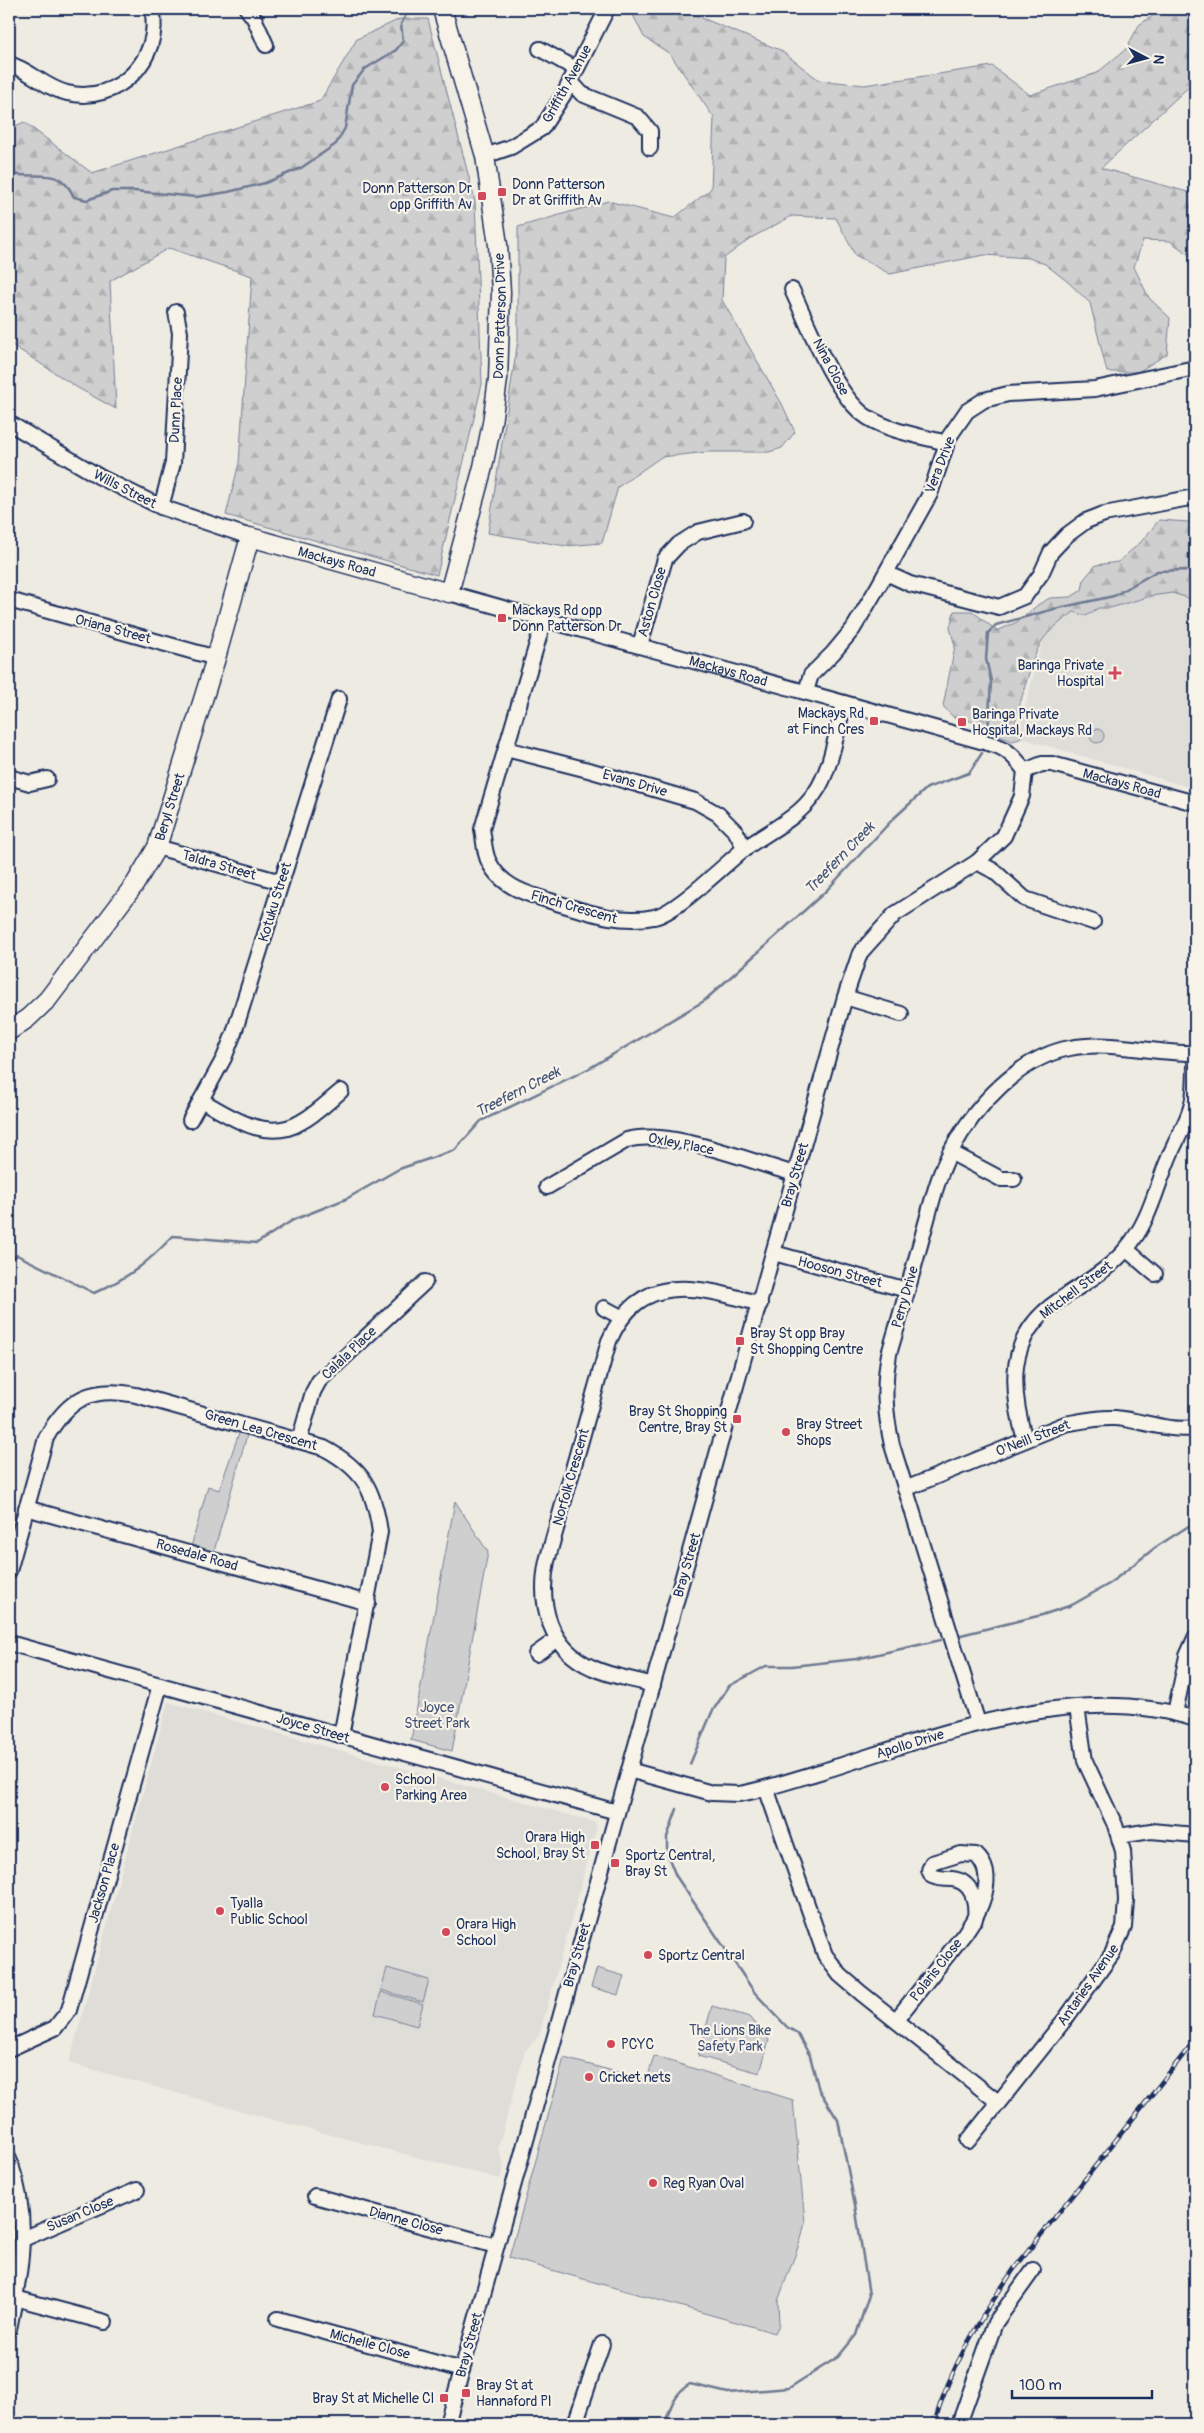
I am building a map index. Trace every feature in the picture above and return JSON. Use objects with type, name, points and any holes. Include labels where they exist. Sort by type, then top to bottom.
[{"type":"main road","name":"Donn Patterson Drive","points":[[442,9],[484,156],[496,228],[501,292],[498,379],[483,467],[449,593]]},
{"type":"main road","name":"Mackays Road","points":[[250,537],[449,593]]},
{"type":"main road","name":"Beryl Street","points":[[9,1031],[28,1018],[48,999],[135,884],[157,847],[216,658],[250,537]]},
{"type":"street","points":[[9,64],[26,70],[56,89],[67,93],[81,95],[108,90],[131,77],[146,57],[154,31],[152,9]]},
{"type":"street","points":[[247,9],[254,18],[266,45]]},
{"type":"street","name":"Griffith Avenue","points":[[484,156],[511,147],[542,128],[573,75],[607,9]]},
{"type":"street","points":[[540,49],[573,75],[582,94],[638,117],[650,131],[650,148]]},
{"type":"street","name":"Nina Close","points":[[792,290],[846,398],[867,417],[891,428],[947,443]]},
{"type":"street","name":"Dunn Place","points":[[161,507],[172,475],[173,463],[180,333],[176,312]]},
{"type":"street","name":"Vera Drive","points":[[806,692],[811,675],[853,629],[886,573],[930,494],[947,443],[957,423],[967,411],[984,400],[1008,394],[1095,389],[1195,368]]},
{"type":"street","name":"Wills Street","points":[[9,423],[100,477],[161,507],[250,537]]},
{"type":"street","points":[[886,573],[910,584],[999,607],[1025,596],[1041,574],[1051,552],[1067,535],[1086,521],[1104,514],[1195,497]]},
{"type":"street","name":"Aston Close","points":[[640,645],[664,559],[679,544],[698,532],[743,522]]},
{"type":"street","name":"Mackays Road","points":[[449,593],[995,745],[1003,748],[1015,758],[1025,772],[1042,764],[1052,764],[1195,803]]},
{"type":"street","name":"Oriana Street","points":[[9,600],[216,658]]},
{"type":"street","name":"Finch Crescent","points":[[544,620],[482,829],[488,862],[504,882],[530,896],[624,920],[656,917],[677,904],[745,849],[788,818],[816,793],[824,774],[844,703]]},
{"type":"street","name":"Kotuku Street","points":[[190,1120],[224,1058],[234,1033],[339,699]]},
{"type":"street","name":"Evans Drive","points":[[506,749],[592,771],[695,801],[718,814],[736,832],[745,849]]},
{"type":"street","name":"Bray Street","points":[[447,2424],[845,997],[860,953],[895,914],[977,862],[1004,836],[1022,796],[1025,772]]},
{"type":"street","points":[[9,777],[30,783],[47,779]]},
{"type":"street","name":"Taldra Street","points":[[157,847],[281,882]]},
{"type":"street","points":[[977,862],[994,871],[1025,899],[1093,922]]},
{"type":"street","points":[[845,997],[902,1014]]},
{"type":"street","name":"Perry Drive","points":[[978,1723],[892,1444],[884,1399],[889,1354],[935,1191],[950,1152],[971,1121],[1006,1080],[1021,1068],[1054,1052],[1086,1046],[1195,1053]]},
{"type":"street","name":"Mitchell Street","points":[[1025,1440],[1014,1391],[1016,1365],[1025,1339],[1033,1324],[1045,1311],[1100,1274],[1126,1249],[1145,1221],[1168,1160],[1188,1118],[1195,1087],[1195,1063]]},
{"type":"street","points":[[201,1100],[256,1128],[279,1130],[300,1123],[341,1091]]},
{"type":"street","name":"Oxley Place","points":[[547,1188],[626,1140],[636,1137],[662,1138],[706,1148],[796,1174]]},
{"type":"street","points":[[950,1152],[1002,1179],[1014,1179]]},
{"type":"street","points":[[1126,1249],[1156,1274]]},
{"type":"street","name":"Hooson Street","points":[[774,1254],[907,1290]]},
{"type":"street","name":"Calala Place","points":[[298,1440],[313,1392],[319,1381],[425,1282]]},
{"type":"street","name":"Norfolk Crescent","points":[[653,1685],[593,1668],[578,1660],[557,1639],[544,1606],[544,1576],[608,1341],[620,1318],[630,1308],[654,1294],[684,1287],[715,1292],[760,1304]]},
{"type":"street","points":[[604,1308],[620,1318]]},
{"type":"street","name":"Green Lea Crescent","points":[[9,1571],[46,1438],[55,1421],[68,1407],[82,1397],[100,1392],[118,1391],[324,1448],[341,1457],[356,1470],[371,1492],[377,1506],[380,1532],[368,1603],[341,1736]]},
{"type":"street","name":"O'Neill Street","points":[[906,1489],[1065,1424],[1100,1418],[1116,1418],[1171,1429],[1195,1428]]},
{"type":"street","name":"Rosedale Road","points":[[26,1508],[368,1603]]},
{"type":"street","points":[[1175,1713],[1187,1656],[1195,1638]]},
{"type":"street","points":[[536,1654],[557,1639]]},
{"type":"street","name":"Joyce Street","points":[[9,1644],[617,1812]]},
{"type":"street","name":"Jackson Place","points":[[9,2049],[55,2028],[69,2010],[160,1685]]},
{"type":"street","name":"Apollo Drive","points":[[629,1770],[720,1795],[739,1794],[766,1788],[978,1723],[1077,1707],[1128,1706],[1175,1713],[1195,1719]]},
{"type":"street","name":"Antaries Avenue","points":[[968,2141],[1066,2018],[1112,1954],[1124,1927],[1126,1900],[1124,1867],[1119,1836],[1087,1768],[1081,1742],[1077,1707]]},
{"type":"street","points":[[766,1788],[825,1955],[840,1976],[998,2102]]},
{"type":"street","points":[[1119,1836],[1151,1831],[1195,1835]]},
{"type":"street","name":"Polaris Close","points":[[896,2020],[975,1919],[983,1903],[986,1886],[984,1868],[979,1858],[966,1853],[932,1863],[929,1870],[932,1876],[959,1881],[969,1888],[976,1906],[975,1919]]},
{"type":"street","points":[[9,2159],[21,2204],[23,2238],[9,2329]]},
{"type":"street","name":"Susan Close","points":[[23,2238],[137,2190]]},
{"type":"street","name":"Dianne Close","points":[[315,2196],[496,2246]]},
{"type":"street","points":[[959,2424],[994,2323],[1034,2270]]},
{"type":"street","points":[[15,2298],[105,2322]]},
{"type":"street","name":"Michelle Close","points":[[278,2319],[462,2370]]},
{"type":"street","points":[[575,2424],[602,2344]]},
{"type":"shaded area","name":"Baringa Private Hospital","points":[[1149,580],[1195,593],[1195,789],[1017,737],[1051,609]]},
{"type":"shaded area","points":[[168,1702],[594,1822],[597,1827],[539,2036],[525,2051],[498,2148],[504,2166],[500,2179],[274,2120],[69,2063]]},
{"type":"green space","points":[[630,9],[676,9],[697,16],[780,50],[819,80],[864,85],[992,66],[1030,95],[1097,73],[1126,49],[1139,25],[1163,9],[1195,9],[1195,81],[1101,168],[1195,194],[1195,259],[1170,241],[1143,240],[1134,267],[1149,298],[1170,318],[1167,354],[1138,372],[1107,372],[1090,303],[1045,264],[1029,258],[984,255],[890,274],[855,255],[836,218],[792,216],[751,238],[724,258],[722,300],[782,404],[795,432],[782,448],[769,452],[708,452],[661,457],[618,487],[602,543],[566,546],[488,533],[518,340],[518,227],[608,201],[674,218],[711,189],[714,118],[670,54],[644,37]]},
{"type":"green space","points":[[400,19],[428,19],[475,201],[482,384],[437,575],[226,515],[239,463],[252,276],[169,248],[110,281],[116,409],[78,388],[9,343],[9,129],[24,122],[92,173],[320,101],[357,39]]},
{"type":"green space","points":[[1159,520],[1188,522],[1195,525],[1195,600],[1172,593],[1151,596],[1110,608],[1098,608],[1086,616],[1074,612],[1062,621],[1044,638],[1031,666],[1015,723],[1022,731],[1020,739],[1012,741],[984,730],[971,721],[954,718],[943,706],[955,646],[950,628],[954,611],[972,611],[997,631],[1017,622],[1039,604],[1050,598],[1071,597],[1082,590],[1084,579],[1096,565],[1118,562],[1141,542]]},
{"type":"green space","points":[[1097,729],[1102,731],[1104,736],[1102,741],[1097,743],[1092,741],[1090,736],[1092,731]]},
{"type":"green space","points":[[239,1433],[247,1435],[214,1551],[191,1547],[208,1486],[219,1490]]},
{"type":"green space","name":"Joyce Street Park","points":[[455,1501],[488,1552],[452,1751],[411,1740]]},
{"type":"green space","points":[[387,1968],[429,1980],[423,2002],[381,1990]]},
{"type":"green space","points":[[597,1968],[624,1976],[618,1995],[591,1987]]},
{"type":"green space","points":[[381,1992],[423,2004],[417,2026],[375,2014]]},
{"type":"green space","name":"The Lions Bike Safety Park","points":[[712,2006],[750,2017],[769,2040],[760,2073],[698,2056]]},
{"type":"green space","points":[[654,2056],[793,2100],[805,2222],[801,2239],[778,2301],[779,2325],[775,2333],[509,2258],[564,2058],[647,2080]]},
{"type":"waterway","points":[[9,173],[54,177],[61,180],[74,197],[87,200],[112,191],[135,191],[196,197],[265,183],[301,168],[336,144],[345,128],[352,85],[365,69],[396,50],[403,41],[401,24],[409,9]]},
{"type":"waterway","name":"Treefern Creek","points":[[988,733],[991,681],[986,659],[988,633],[996,625],[1054,609],[1114,596],[1157,571],[1188,570],[1195,576]]},
{"type":"waterway","name":"Treefern Creek","points":[[9,1262],[17,1255],[94,1293],[137,1269],[173,1236],[257,1243],[293,1220],[346,1199],[399,1169],[455,1150],[481,1121],[588,1069],[704,1001],[826,891],[893,819],[927,788],[969,773],[982,753]]},
{"type":"waterway","points":[[961,1635],[1042,1615],[1072,1605],[1109,1584],[1156,1547],[1195,1522]]},
{"type":"waterway","points":[[690,1764],[712,1712],[729,1686],[766,1666],[792,1666],[856,1659],[941,1640]]},
{"type":"waterway","points":[[665,2424],[676,2396],[690,2384],[728,2393],[789,2388],[838,2357],[856,2335],[869,2295],[855,2205],[838,2120],[819,2090],[810,2056],[797,2033],[787,2027],[755,1993],[676,1876],[667,1854],[667,1837],[677,1809]]},
{"type":"railway","points":[[934,2424],[949,2382],[968,2343],[1014,2269],[1195,2040]]},
{"type":"place","name":"Donn Patterson Dr at Griffith Av","points":[[502,192]]},
{"type":"place","name":"Donn Patterson Dr opp Griffith Av","points":[[482,196]]},
{"type":"place","name":"Mackays Rd opp Donn Patterson Dr","points":[[502,618]]},
{"type":"place","name":"Baringa Private Hospital","points":[[1115,673]]},
{"type":"place","name":"Mackays Rd at Finch Cres","points":[[874,721]]},
{"type":"place","name":"Baringa Private Hospital, Mackays Rd","points":[[962,722]]},
{"type":"place","name":"Bray St opp Bray St Shopping Centre","points":[[740,1341]]},
{"type":"place","name":"Bray St Shopping Centre, Bray St","points":[[737,1419]]},
{"type":"place","name":"Bray Street Shops","points":[[786,1432]]},
{"type":"place","name":"School Parking Area","points":[[385,1787]]},
{"type":"place","name":"Orara High School, Bray St","points":[[595,1845]]},
{"type":"place","name":"Sportz Central, Bray St","points":[[615,1863]]},
{"type":"place","name":"Tyalla Public School","points":[[220,1911]]},
{"type":"place","name":"Orara High School","points":[[446,1932]]},
{"type":"place","name":"Sportz Central","points":[[648,1955]]},
{"type":"place","name":"PCYC","points":[[611,2044]]},
{"type":"place","name":"Cricket nets","points":[[589,2077]]},
{"type":"place","name":"Reg Ryan Oval","points":[[653,2183]]},
{"type":"place","name":"Bray St at Hannaford Pl","points":[[466,2393]]},
{"type":"place","name":"Bray St at Michelle Cl","points":[[444,2398]]}]
